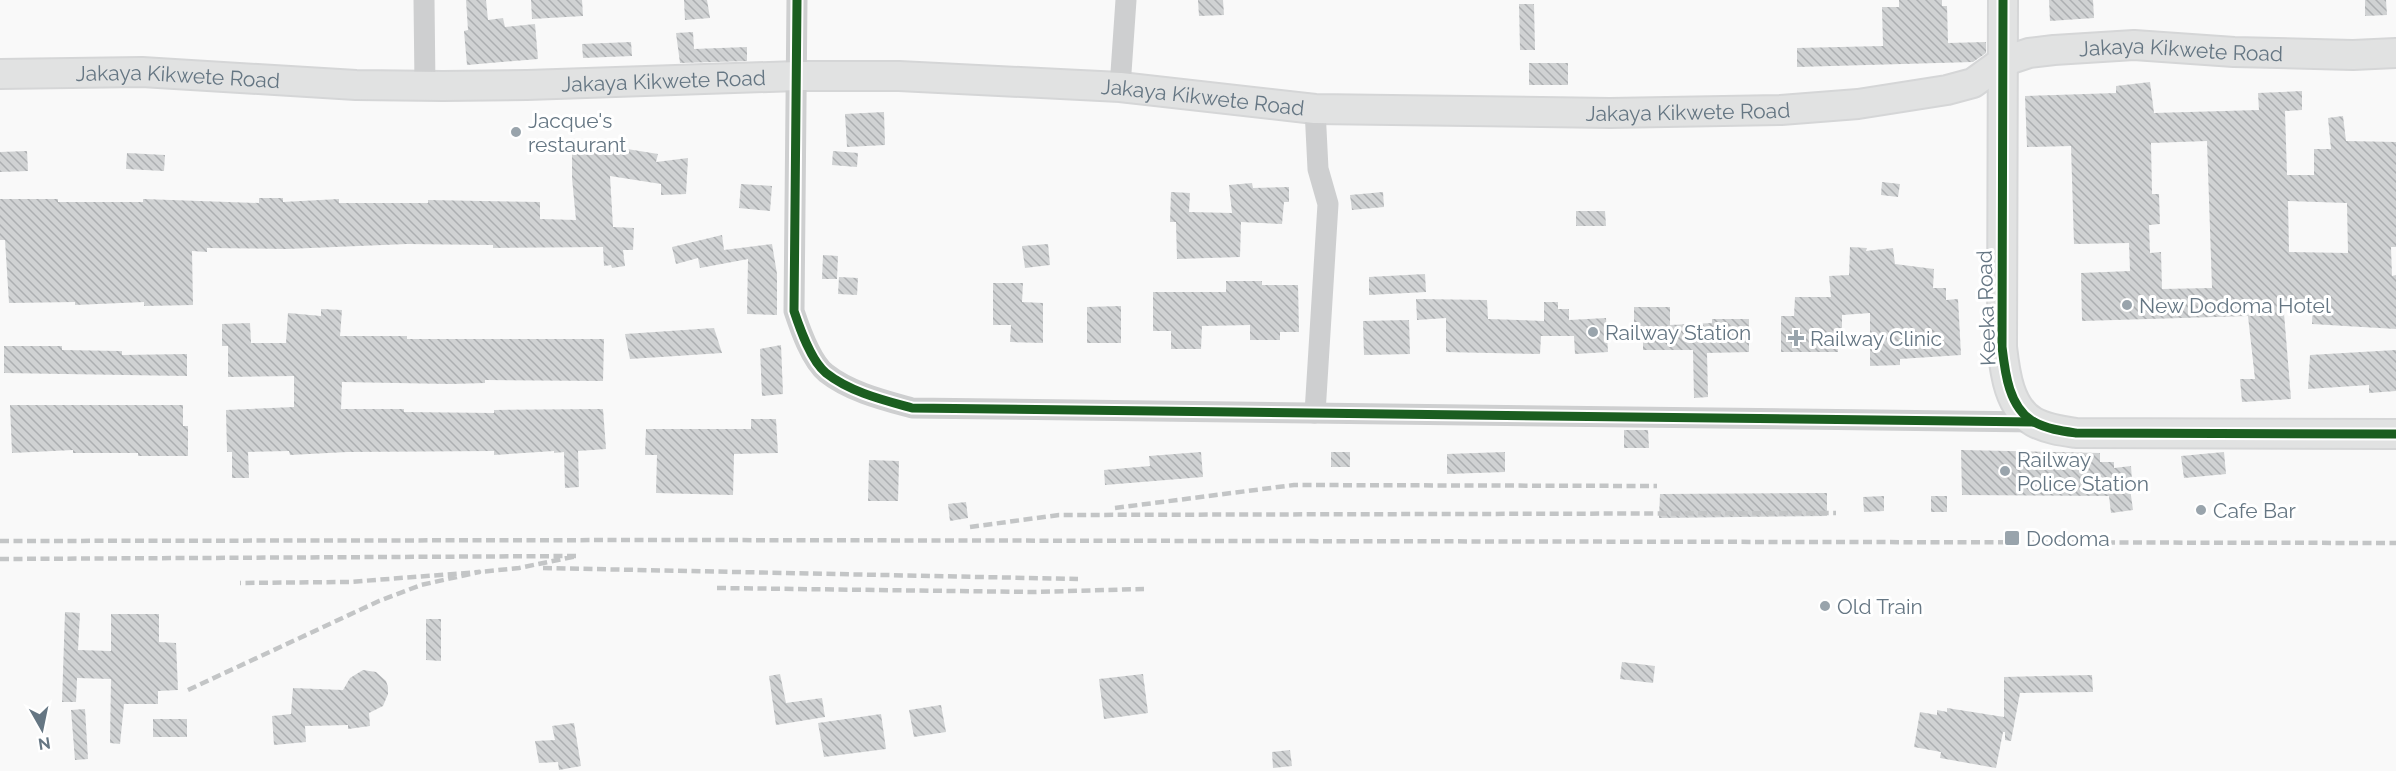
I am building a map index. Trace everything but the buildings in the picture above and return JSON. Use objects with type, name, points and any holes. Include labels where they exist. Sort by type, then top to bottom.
[{"type":"main road","name":"Keeka Road","points":[[2003,0],[2002,347],[2005,373],[2013,396],[2021,410],[2034,422]]},
{"type":"main road","name":"Jakaya Kikwete Road","points":[[0,74],[142,72],[356,85],[527,85],[797,76],[899,76],[1120,87],[1315,108],[1598,113],[1781,110],[1858,104],[1947,90],[1973,82],[2002,62],[2029,53],[2055,50],[2134,45],[2234,52],[2341,55],[2396,53]]},
{"type":"main road","points":[[2034,422],[2076,433],[2396,434]]},
{"type":"street","points":[[424,0],[425,85]]},
{"type":"street","points":[[797,0],[794,311],[803,338],[825,372],[866,395],[912,408],[2034,422]]},
{"type":"street","points":[[1120,87],[1126,0]]},
{"type":"street","points":[[1315,108],[1318,169],[1328,204],[1315,413]]},
{"type":"railway","points":[[1115,508],[1294,485],[1657,486]]},
{"type":"railway","points":[[970,527],[1059,515],[1836,513]]},
{"type":"railway","points":[[0,541],[2396,543]]},
{"type":"railway","points":[[0,559],[577,556],[519,568],[479,572]]},
{"type":"railway","points":[[543,568],[1078,579]]},
{"type":"railway","points":[[188,690],[379,601],[421,585],[479,572],[349,582],[240,583]]},
{"type":"railway","points":[[717,588],[1035,592],[1144,589]]},
{"type":"cycle path","points":[[797,0],[794,311],[807,344],[821,368],[835,380],[867,395],[912,408],[2034,422]]},
{"type":"cycle path","points":[[2003,0],[2002,347],[2010,389],[2019,408],[2026,416],[2044,426],[2076,433],[2396,434]]},
{"type":"place","name":"Jacque's restaurant","points":[[516,132]]},
{"type":"place","name":"New Dodoma Hotel","points":[[2127,305]]},
{"type":"place","name":"Railway Station","points":[[1593,332]]},
{"type":"place","name":"Railway Clinic","points":[[1796,338]]},
{"type":"place","name":"Railway Police Station","points":[[2005,471]]},
{"type":"place","name":"Cafe Bar","points":[[2201,510]]},
{"type":"place","name":"Dodoma","points":[[2012,538]]},
{"type":"place","name":"Old Train","points":[[1825,606]]}]
